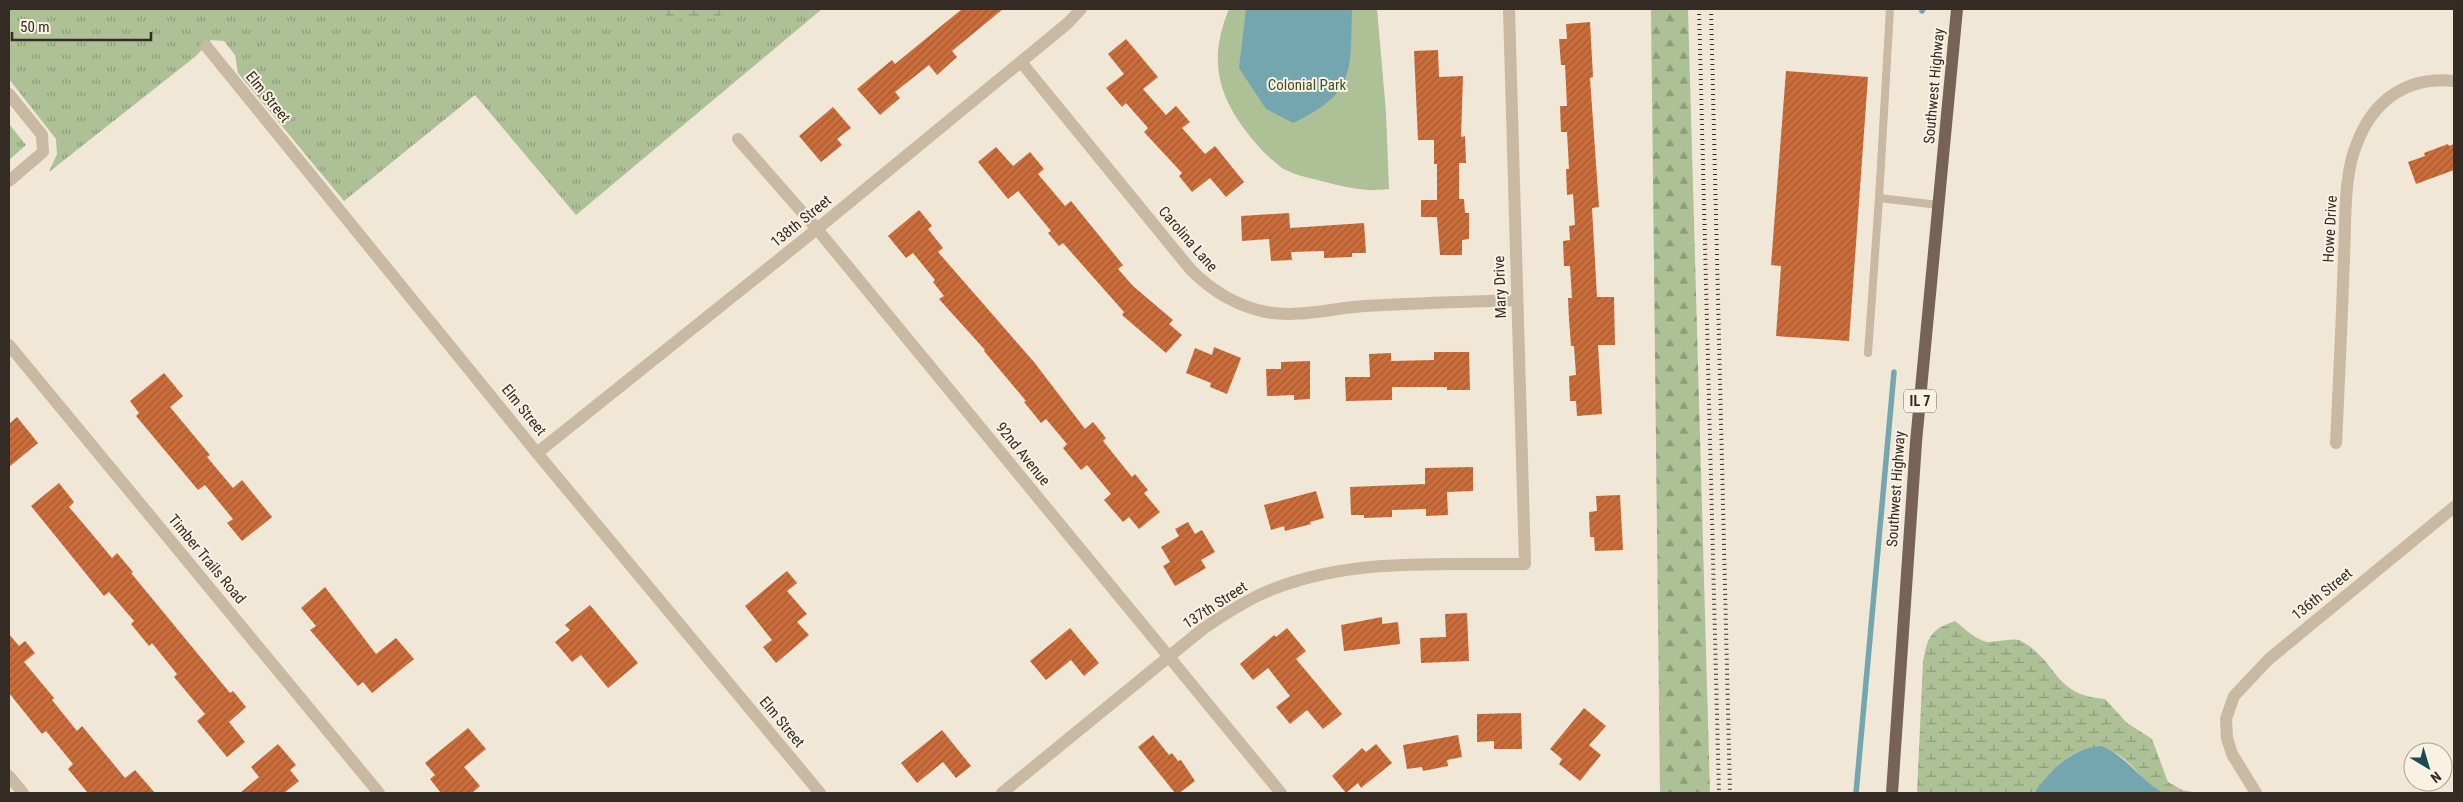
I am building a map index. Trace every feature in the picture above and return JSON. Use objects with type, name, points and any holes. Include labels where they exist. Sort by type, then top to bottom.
[{"type":"main road","name":"Southwest Highway","points":[[1892,793],[1916,442],[1957,9]]},
{"type":"street","name":"138th Street","points":[[538,452],[818,229],[1068,23],[1081,9]]},
{"type":"street","name":"Mary Drive","points":[[1508,9],[1525,564]]},
{"type":"street","name":"Elm Street","points":[[206,46],[820,793]]},
{"type":"street","name":"Carolina Lane","points":[[1021,62],[1191,270],[1220,294],[1238,303],[1268,312],[1288,313],[1364,306],[1517,300]]},
{"type":"street","name":"Howe Drive","points":[[2336,443],[2346,215],[2351,166],[2356,144],[2373,113],[2401,89],[2415,83],[2436,79],[2454,81]]},
{"type":"street","points":[[9,94],[42,135],[43,152],[9,181]]},
{"type":"street","name":"92nd Avenue","points":[[738,139],[818,229],[1281,793]]},
{"type":"street","name":"Timber Trails Road","points":[[9,347],[380,793]]},
{"type":"street","name":"136th Street","points":[[2256,793],[2232,754],[2227,738],[2226,719],[2234,696],[2269,659],[2454,508]]},
{"type":"street","name":"137th Street","points":[[1002,793],[1204,628],[1233,609],[1267,592],[1306,579],[1372,566],[1525,564]]},
{"type":"street","points":[[9,776],[23,793]]},
{"type":"lane","points":[[1868,353],[1890,9]]},
{"type":"lane","points":[[1879,198],[1939,205]]},
{"type":"green space","points":[[9,9],[822,9],[576,215],[475,95],[344,201],[238,73],[235,55],[224,41],[211,40],[196,56],[49,172],[57,154],[56,139],[9,79]]},
{"type":"green space","points":[[659,9],[733,9],[713,19],[697,18],[692,23],[668,17]]},
{"type":"green space","name":"Colonial Park","points":[[1229,9],[1377,9],[1386,112],[1389,189],[1366,190],[1352,188],[1287,171],[1271,159],[1258,145],[1245,130],[1227,101],[1219,72],[1219,42]]},
{"type":"green space","points":[[1651,9],[1688,9],[1710,793],[1660,793]]},
{"type":"green space","points":[[9,124],[26,145],[9,160]]},
{"type":"green space","points":[[1955,621],[1983,641],[2021,641],[2043,658],[2057,676],[2075,691],[2105,699],[2127,723],[2152,739],[2168,782],[2182,790],[2198,793],[2167,794],[2158,791],[2117,754],[2103,749],[2090,748],[2066,759],[2044,780],[2034,793],[1917,793],[1923,662],[1929,640],[1935,631]]},
{"type":"water","points":[[1246,9],[1352,9],[1349,65],[1339,91],[1329,102],[1293,123],[1266,109],[1239,68]]},
{"type":"water","points":[[2101,746],[2126,762],[2147,782],[2163,793],[2034,793],[2047,776],[2071,756],[2080,751]]},
{"type":"building","points":[[962,9],[1003,9],[952,51],[957,57],[937,75],[929,65],[895,92],[900,98],[880,115],[857,89],[892,60],[895,64]]},
{"type":"building","points":[[1590,22],[1593,77],[1590,78],[1599,207],[1592,208],[1597,297],[1614,297],[1615,345],[1598,345],[1602,414],[1577,416],[1576,401],[1570,401],[1569,376],[1576,375],[1574,346],[1571,346],[1569,319],[1568,298],[1572,298],[1570,266],[1564,266],[1563,241],[1570,240],[1569,226],[1575,225],[1573,194],[1567,195],[1566,169],[1569,169],[1567,132],[1561,132],[1560,106],[1567,106],[1565,65],[1561,65],[1559,39],[1567,39],[1566,24]]},
{"type":"building","points":[[1126,39],[1158,77],[1143,89],[1166,115],[1176,106],[1190,122],[1182,128],[1205,154],[1215,146],[1244,182],[1226,197],[1210,178],[1192,192],[1179,176],[1182,173],[1144,132],[1148,128],[1126,103],[1122,107],[1106,88],[1124,74],[1108,54]]},
{"type":"building","points":[[1438,50],[1439,77],[1463,76],[1461,137],[1465,136],[1466,163],[1459,163],[1459,199],[1464,199],[1465,213],[1469,213],[1469,239],[1462,240],[1462,255],[1440,255],[1437,217],[1421,217],[1421,200],[1437,200],[1437,164],[1434,164],[1434,140],[1418,140],[1414,51]]},
{"type":"building","points":[[1786,71],[1868,77],[1849,341],[1776,336],[1781,266],[1771,265]]},
{"type":"building","points":[[833,107],[851,128],[837,139],[842,145],[821,162],[799,136]]},
{"type":"building","points":[[2448,144],[2449,146],[2454,144],[2454,170],[2416,184],[2408,162],[2425,156],[2424,153]]},
{"type":"building","points":[[996,147],[1013,166],[1030,152],[1044,169],[1038,174],[1065,206],[1071,201],[1123,265],[1118,269],[1133,286],[1173,320],[1169,324],[1182,335],[1166,353],[1122,315],[1124,312],[1063,243],[1059,246],[1048,233],[1051,231],[1018,191],[1008,199],[978,162]]},
{"type":"building","points":[[919,210],[932,226],[928,229],[943,248],[938,252],[1034,362],[1085,429],[1093,422],[1106,438],[1103,441],[1132,477],[1135,474],[1148,490],[1144,493],[1160,512],[1139,529],[1129,517],[1123,522],[1104,500],[1111,494],[1087,465],[1081,470],[1063,448],[1067,444],[1046,419],[1041,423],[985,350],[939,299],[944,296],[933,282],[935,280],[913,253],[906,258],[888,236]]},
{"type":"building","points":[[1289,213],[1290,228],[1364,223],[1366,253],[1352,253],[1352,257],[1324,258],[1324,251],[1291,252],[1292,260],[1271,261],[1269,239],[1242,241],[1241,216]]},
{"type":"building","points":[[1214,347],[1241,358],[1227,394],[1210,387],[1211,383],[1186,373],[1195,348],[1212,355]]},
{"type":"building","points":[[1434,352],[1469,352],[1470,390],[1447,390],[1447,387],[1392,387],[1392,400],[1346,401],[1345,377],[1370,377],[1369,354],[1391,353],[1391,361],[1434,360]]},
{"type":"building","points":[[1310,361],[1310,399],[1294,400],[1294,395],[1267,396],[1266,369],[1281,369],[1281,362]]},
{"type":"building","points":[[164,373],[183,396],[170,407],[210,455],[207,457],[233,488],[242,480],[272,517],[242,541],[227,523],[233,519],[205,485],[198,490],[136,416],[139,413],[130,401]]},
{"type":"building","points":[[17,417],[38,443],[9,467],[9,424]]},
{"type":"building","points":[[1473,467],[1473,491],[1447,492],[1448,515],[1426,516],[1426,509],[1392,510],[1392,517],[1364,518],[1364,515],[1351,515],[1350,487],[1425,484],[1425,468]]},
{"type":"building","points":[[59,483],[74,502],[69,507],[112,558],[117,553],[133,572],[131,573],[230,693],[233,691],[246,707],[229,722],[245,742],[227,757],[197,721],[205,714],[174,677],[177,674],[152,643],[149,646],[131,624],[134,621],[109,592],[104,596],[31,506]]},
{"type":"building","points":[[1316,491],[1324,518],[1310,522],[1311,524],[1285,531],[1284,526],[1271,530],[1264,505]]},
{"type":"building","points":[[1620,495],[1623,550],[1595,551],[1594,537],[1590,537],[1589,512],[1597,511],[1596,496]]},
{"type":"building","points":[[1188,522],[1195,534],[1202,530],[1215,552],[1201,560],[1206,568],[1175,586],[1163,566],[1170,562],[1161,547],[1179,536],[1175,529]]},
{"type":"building","points":[[787,571],[797,583],[787,591],[807,614],[797,622],[809,635],[776,663],[763,647],[772,640],[745,606]]},
{"type":"building","points":[[325,587],[376,654],[396,638],[414,659],[372,693],[363,682],[358,686],[310,630],[316,626],[301,608]]},
{"type":"building","points":[[590,605],[638,663],[608,688],[581,655],[572,662],[555,642],[570,630],[565,625]]},
{"type":"building","points":[[1467,613],[1469,661],[1421,663],[1420,638],[1446,637],[1445,614]]},
{"type":"building","points":[[1382,617],[1382,624],[1398,622],[1400,644],[1344,651],[1341,625]]},
{"type":"building","points":[[1070,628],[1099,663],[1084,676],[1071,660],[1046,680],[1030,661]]},
{"type":"building","points":[[1287,628],[1306,651],[1296,659],[1342,714],[1323,729],[1307,710],[1290,724],[1276,707],[1290,696],[1268,668],[1253,680],[1240,664],[1274,635],[1276,637]]},
{"type":"building","points":[[9,634],[19,646],[25,641],[35,653],[24,662],[54,698],[52,700],[77,731],[82,726],[125,778],[135,770],[155,793],[88,793],[68,769],[73,764],[46,731],[42,734],[9,693]]},
{"type":"building","points":[[1584,708],[1606,726],[1589,745],[1601,755],[1580,781],[1559,764],[1562,759],[1550,749]]},
{"type":"building","points":[[1521,713],[1522,749],[1494,749],[1494,741],[1477,742],[1477,714]]},
{"type":"building","points":[[468,728],[486,749],[464,767],[480,786],[472,793],[441,793],[430,779],[435,775],[425,763]]},
{"type":"building","points":[[942,730],[971,766],[956,778],[943,762],[917,783],[901,763]]},
{"type":"building","points":[[1153,735],[1169,755],[1172,753],[1178,761],[1181,760],[1195,781],[1179,793],[1175,793],[1138,747]]},
{"type":"building","points":[[1458,735],[1462,757],[1447,760],[1448,766],[1423,771],[1422,767],[1407,769],[1403,745]]},
{"type":"building","points":[[278,744],[296,765],[290,770],[299,781],[284,793],[240,793],[259,777],[251,767]]},
{"type":"building","points":[[1376,744],[1392,763],[1361,788],[1358,783],[1346,793],[1332,776],[1362,748],[1366,752]]},
{"type":"waterway","points":[[1856,793],[1894,372]]},
{"type":"railway","points":[[1699,9],[1719,793]]},
{"type":"railway","points":[[1711,9],[1730,793]]}]
